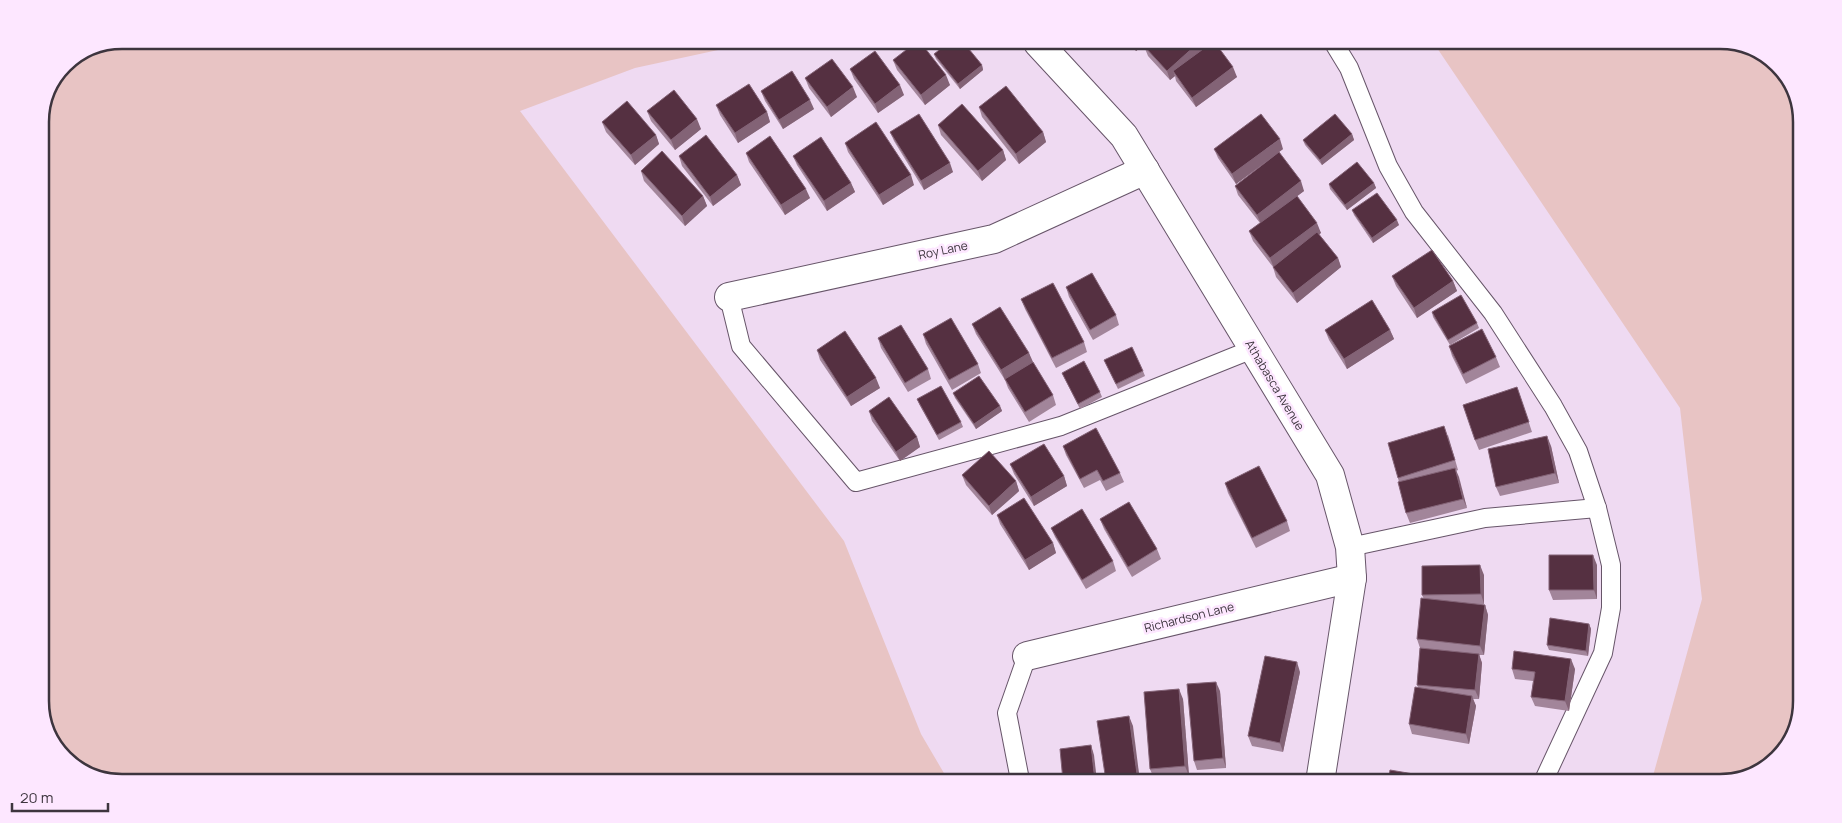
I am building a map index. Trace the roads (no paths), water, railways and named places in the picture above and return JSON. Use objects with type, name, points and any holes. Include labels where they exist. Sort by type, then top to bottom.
[{"type":"street","name":"Athabasca Avenue","points":[[1044,49],[1124,136],[1330,475],[1350,547],[1352,578],[1321,774]]},
{"type":"street","name":"Roy Lane","points":[[729,297],[994,239],[1145,170]]},
{"type":"street","name":"Richardson Lane","points":[[1027,656],[1352,578]]},
{"type":"lane","points":[[1338,49],[1349,68],[1388,166],[1414,212],[1493,313],[1552,406],[1578,451],[1597,508],[1611,565],[1611,608],[1603,653],[1547,774]]},
{"type":"lane","points":[[729,297],[741,346],[856,482],[1061,426],[1253,348]]},
{"type":"lane","points":[[1350,547],[1484,518],[1597,508]]},
{"type":"lane","points":[[1019,774],[1007,713],[1027,656]]}]
